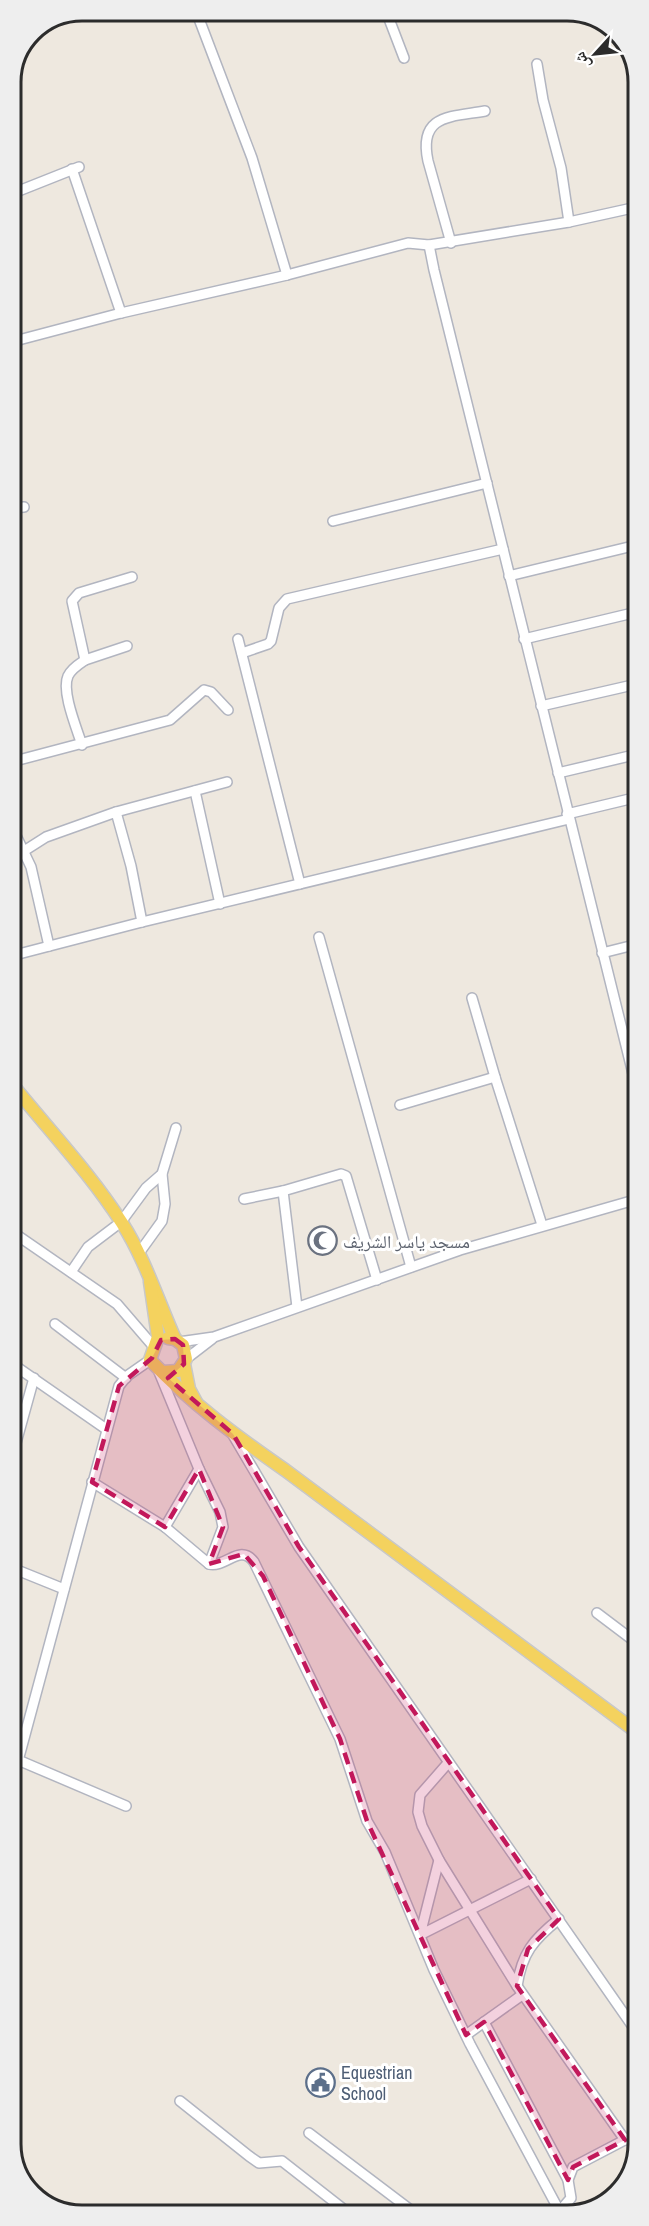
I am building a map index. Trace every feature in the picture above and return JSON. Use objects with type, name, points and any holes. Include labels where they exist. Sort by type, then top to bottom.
[{"type":"main road","points":[[21,1095],[84,1172],[121,1222],[139,1253],[177,1340],[185,1349],[189,1389],[200,1408]]},
{"type":"main road","points":[[150,1282],[157,1319],[155,1345],[150,1360],[184,1395],[233,1434],[285,1470],[628,1725]]},
{"type":"main road","points":[[155,1345],[165,1338],[177,1340]]},
{"type":"main road","points":[[161,1371],[173,1373],[185,1361]]},
{"type":"street","points":[[200,21],[252,158],[287,275]]},
{"type":"street","points":[[390,21],[404,58]]},
{"type":"street","points":[[537,64],[543,100],[561,168],[569,222]]},
{"type":"street","points":[[451,243],[426,154],[427,132],[438,119],[485,111]]},
{"type":"street","points":[[21,190],[76,168],[121,313]]},
{"type":"street","points":[[21,340],[121,313],[287,275],[408,243],[429,245],[451,243],[628,209]]},
{"type":"street","points":[[429,245],[628,1055]]},
{"type":"street","points":[[333,521],[487,483]]},
{"type":"street","points":[[509,576],[628,547]]},
{"type":"street","points":[[242,653],[271,641],[279,608],[287,599],[503,549]]},
{"type":"street","points":[[85,660],[73,606],[74,597],[79,593],[132,577]]},
{"type":"street","points":[[524,639],[628,614]]},
{"type":"street","points":[[238,639],[300,884]]},
{"type":"street","points":[[82,745],[66,688],[67,678],[85,660],[127,646]]},
{"type":"street","points":[[541,706],[628,686]]},
{"type":"street","points":[[21,760],[170,720],[204,690],[212,692],[228,710]]},
{"type":"street","points":[[558,773],[628,756]]},
{"type":"street","points":[[24,851],[46,837],[116,812],[227,782]]},
{"type":"street","points":[[195,791],[220,904]]},
{"type":"street","points":[[21,953],[568,817],[628,800]]},
{"type":"street","points":[[116,812],[131,866],[142,922]]},
{"type":"street","points":[[21,844],[34,878],[49,946]]},
{"type":"street","points":[[319,937],[411,1268]]},
{"type":"street","points":[[602,953],[628,946]]},
{"type":"street","points":[[472,998],[542,1225]]},
{"type":"street","points":[[400,1105],[495,1077]]},
{"type":"street","points":[[139,1253],[162,1221],[165,1204],[162,1174],[176,1128]]},
{"type":"street","points":[[71,1272],[88,1247],[121,1222],[146,1188],[162,1174]]},
{"type":"street","points":[[244,1198],[283,1191],[341,1174],[346,1176],[377,1280]]},
{"type":"street","points":[[283,1191],[297,1307]]},
{"type":"street","points":[[177,1340],[214,1337],[460,1250],[628,1202]]},
{"type":"street","points":[[21,1238],[117,1305],[155,1345]]},
{"type":"street","points":[[55,1324],[126,1378]]},
{"type":"street","points":[[185,1361],[214,1337]]},
{"type":"street","points":[[21,1749],[119,1386],[150,1360]]},
{"type":"street","points":[[21,1370],[106,1429]]},
{"type":"street","points":[[161,1371],[199,1469],[220,1512],[223,1527],[209,1564]]},
{"type":"street","points":[[21,1425],[34,1378]]},
{"type":"street","points":[[233,1434],[299,1548],[628,2019]]},
{"type":"street","points":[[165,1527],[199,1469]]},
{"type":"street","points":[[92,1482],[165,1527],[209,1564],[216,1565],[239,1554],[248,1555],[263,1576],[340,1739],[368,1821],[385,1852],[434,1970],[556,2205]]},
{"type":"street","points":[[21,1572],[64,1589]]},
{"type":"street","points":[[597,1613],[628,1636]]},
{"type":"street","points":[[21,1761],[126,1806]]},
{"type":"street","points":[[448,1762],[420,1795],[418,1812],[422,1826],[439,1860],[519,1990],[625,2140]]},
{"type":"street","points":[[420,1935],[439,1860]]},
{"type":"street","points":[[420,1935],[531,1879]]},
{"type":"street","points":[[466,2035],[519,1990],[520,1965],[528,1949],[559,1919]]},
{"type":"street","points":[[484,2022],[568,2180],[571,2198],[566,2205]]},
{"type":"street","points":[[180,2101],[259,2163],[282,2161],[338,2205]]},
{"type":"street","points":[[309,2133],[404,2205]]},
{"type":"street","points":[[568,2180],[573,2167],[628,2138]]},
{"type":"highlighted area","points":[[175,1339],[183,1345],[184,1364],[168,1378],[233,1434],[299,1547],[559,1919],[528,1949],[517,1986],[625,2140],[573,2167],[568,2180],[484,2022],[466,2035],[367,1821],[340,1739],[263,1576],[244,1554],[209,1564],[223,1527],[199,1469],[165,1527],[92,1482],[119,1386],[152,1358],[161,1340]]},
{"type":"place","name":"مسجد ياسر الشريف","points":[[322,1241]]},
{"type":"place","name":"Equestrian School","points":[[320,2082]]}]
